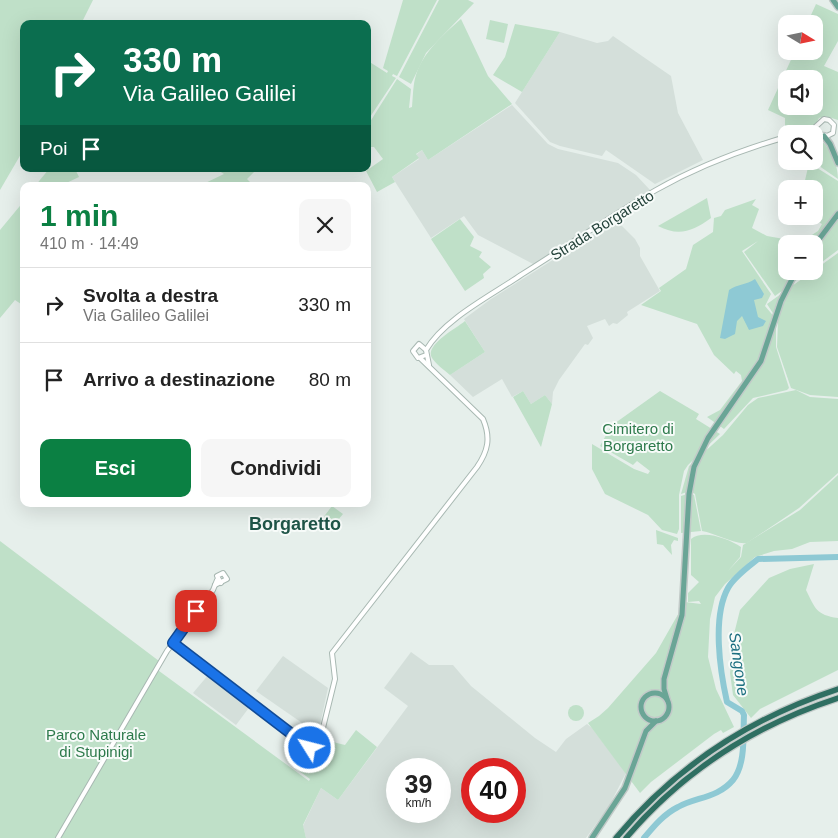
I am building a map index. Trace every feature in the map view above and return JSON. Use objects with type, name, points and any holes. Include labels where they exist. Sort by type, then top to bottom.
[{"type":"highway","points":[[616,838],[664,787],[720,744],[786,708],[838,689]]},
{"type":"highway","points":[[626,838],[668,794],[720,754],[758,731],[797,712],[838,698]]},
{"type":"main road","points":[[833,0],[838,7]]},
{"type":"main road","points":[[830,144],[831,135]]},
{"type":"main road","points":[[824,136],[830,144],[838,163]]},
{"type":"main road","points":[[822,235],[838,214]]},
{"type":"main road","points":[[592,838],[624,788],[646,731],[668,713],[669,706],[664,689],[664,679],[682,615],[689,494],[694,467],[708,438],[761,361],[784,293],[791,280]]},
{"type":"main road","points":[[646,731],[644,716],[641,711],[641,702],[664,679]]},
{"type":"main road","points":[[652,692],[662,694],[667,699]]},
{"type":"main road","points":[[644,716],[656,721]]},
{"type":"street","points":[[818,125],[824,119],[836,125],[831,135],[824,136]]},
{"type":"street","name":"Strada Borgaretto","points":[[422,345],[432,340],[489,296],[656,190],[730,155],[778,140]]},
{"type":"street","name":"Strada Borgaretto","points":[[426,352],[432,340]]},
{"type":"street","points":[[173,643],[312,750],[318,748],[336,680],[332,653],[335,647],[477,467],[487,450],[488,430],[483,419],[429,365],[415,356],[413,350],[416,345],[422,345],[429,365]]},
{"type":"street","points":[[420,358],[426,352]]},
{"type":"street","points":[[58,838],[173,643],[219,581]]},
{"type":"shaded area","points":[[560,32],[597,43],[608,41],[613,36],[671,76],[678,113],[703,160],[655,184],[606,150],[602,156],[550,142],[515,103]]},
{"type":"shaded area","points":[[512,105],[548,144],[558,149],[618,163],[636,175],[651,191],[535,265],[478,235],[464,216],[431,238],[392,177],[419,159],[416,155],[422,150],[428,160]]},
{"type":"shaded area","points":[[616,220],[635,239],[640,248],[640,256],[660,291],[627,312],[628,315],[617,324],[613,323],[609,326],[605,319],[587,326],[593,338],[588,345],[585,344],[559,380],[553,392],[552,404],[545,395],[531,404],[523,391],[512,397],[502,379],[473,397],[450,375],[485,352],[464,319],[491,299]]},
{"type":"shaded area","points":[[411,652],[429,665],[453,665],[471,686],[535,738],[556,752],[566,739],[587,724],[626,773],[609,806],[586,838],[306,838],[303,826],[321,788],[338,800],[408,706],[384,688]]},
{"type":"shaded area","points":[[283,656],[328,688],[318,734],[256,691]]},
{"type":"shaded area","points":[[209,674],[251,705],[236,725],[193,693]]},
{"type":"green space","points":[[0,0],[93,0],[83,20],[20,20],[20,156],[0,190]]},
{"type":"green space","points":[[403,0],[437,0],[397,76],[393,74],[392,76],[396,78],[371,116],[371,63],[387,73],[388,71],[383,68]]},
{"type":"green space","points":[[439,0],[468,0],[474,3],[426,53],[411,84],[399,77]]},
{"type":"green space","points":[[816,4],[838,14],[838,41],[824,66],[838,72],[838,120],[825,116],[819,118],[815,125],[785,125],[785,118],[779,115],[823,115],[823,70],[786,70],[791,60],[823,60],[823,15],[811,15]]},
{"type":"green space","points":[[461,19],[488,76],[512,104],[428,160],[422,150],[416,154],[419,158],[392,177],[395,182],[377,192],[367,172],[371,172],[371,167],[383,159],[374,147],[371,147],[371,120],[397,79],[411,89],[409,108],[412,107],[415,79],[419,67],[429,51]]},
{"type":"green space","points":[[490,20],[508,24],[504,43],[486,39]]},
{"type":"green space","points":[[515,24],[560,32],[522,92],[493,75],[505,57]]},
{"type":"green space","points":[[778,88],[778,115],[768,110]]},
{"type":"green space","points":[[823,142],[832,155],[838,179],[823,169]]},
{"type":"green space","points":[[807,170],[820,170],[838,181],[838,250],[823,261],[823,235],[812,235],[823,225],[823,180],[805,180]]},
{"type":"green space","points":[[47,172],[76,172],[79,177],[68,182],[38,182]]},
{"type":"green space","points":[[221,172],[254,172],[247,179],[250,182],[207,182],[224,174]]},
{"type":"green space","points":[[707,198],[711,218],[698,226],[679,232],[658,226]]},
{"type":"green space","points":[[756,199],[752,205],[759,209],[752,228],[767,236],[778,238],[778,280],[797,280],[775,296],[744,252],[758,241],[742,251],[771,294],[765,306],[776,319],[776,347],[789,388],[753,398],[724,429],[707,417],[720,410],[742,381],[741,375],[736,371],[734,374],[714,355],[697,324],[641,305],[661,291],[659,288],[686,269],[693,245],[713,232],[714,218],[721,216],[725,210]]},
{"type":"green space","points":[[20,206],[20,303],[15,300],[0,318],[0,230]]},
{"type":"green space","points":[[460,219],[474,237],[470,246],[482,252],[479,257],[491,267],[483,274],[484,278],[465,291],[431,239]]},
{"type":"green space","points":[[838,253],[838,397],[810,395],[791,388],[777,347],[778,321],[767,304],[800,280],[823,280],[823,264]]},
{"type":"green space","points":[[465,321],[485,352],[450,375],[432,358],[431,353],[437,342]]},
{"type":"green space","points":[[796,390],[810,397],[838,399],[838,473],[799,508],[747,543],[737,542],[702,531],[695,494],[690,491],[681,494],[689,466],[723,435],[748,405],[758,398]]},
{"type":"green space","points":[[523,391],[531,404],[545,395],[552,404],[541,447],[513,397]]},
{"type":"green space","name":"Cimitero di Borgaretto","points":[[660,391],[699,414],[696,419],[720,434],[684,471],[679,495],[679,529],[677,534],[662,530],[648,515],[605,494],[592,469],[592,444],[634,469],[648,474],[650,471],[637,461],[633,465],[600,446],[611,426]]},
{"type":"green space","points":[[838,475],[838,541],[810,542],[792,549],[774,551],[755,557],[725,584],[715,597],[710,619],[708,657],[716,689],[734,727],[723,733],[721,730],[714,734],[651,782],[640,793],[588,723],[608,708],[656,653],[685,602],[701,604],[699,601],[688,602],[688,593],[699,582],[691,575],[691,539],[702,535],[716,536],[741,547],[740,557],[728,571],[741,557],[743,545],[800,510]]},
{"type":"green space","points":[[690,493],[694,495],[701,531],[681,533],[681,496]]},
{"type":"green space","points":[[331,507],[343,514],[329,531],[319,523]]},
{"type":"green space","points":[[656,530],[678,538],[678,541],[674,540],[671,545],[672,555],[663,545],[657,544]]},
{"type":"green space","name":"Parco Naturale di Stupinigi","points":[[0,541],[159,661],[155,668],[309,781],[310,779],[295,768],[307,752],[318,755],[325,740],[345,745],[356,730],[377,747],[338,800],[321,788],[303,825],[306,838],[0,838]]},
{"type":"green space","points":[[814,564],[806,590],[817,610],[825,615],[838,618],[838,670],[760,709],[751,718],[733,695],[730,673],[734,634],[740,610],[769,578],[790,569]]},
{"type":"green space","points":[[573,705],[579,705],[584,710],[582,719],[573,721],[568,716],[568,710]]},
{"type":"water","points":[[755,279],[764,294],[762,298],[754,300],[758,317],[766,321],[763,326],[749,330],[742,316],[737,321],[735,334],[725,339],[720,338],[729,290]]},
{"type":"waterway","name":"Sangone","points":[[644,838],[668,813],[685,804],[714,794],[727,786],[733,780],[740,766],[743,749],[744,715],[742,711],[727,702],[720,660],[720,614],[728,588],[741,572],[758,559],[838,557]]},
{"type":"district","name":"Borgaretto","points":[[295,524]]},
{"type":"route","points":[[196,611],[173,643],[310,748]]}]
